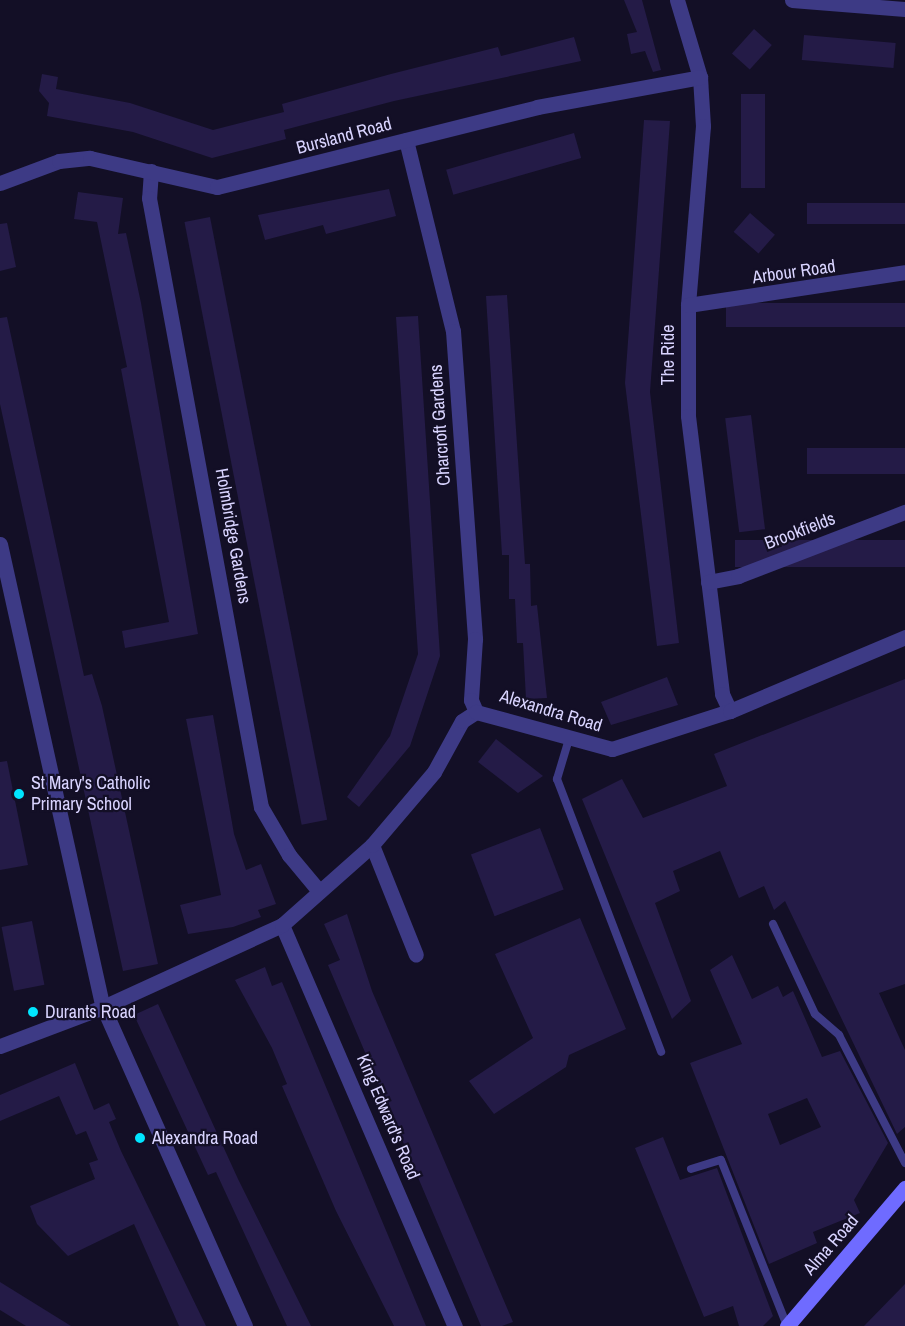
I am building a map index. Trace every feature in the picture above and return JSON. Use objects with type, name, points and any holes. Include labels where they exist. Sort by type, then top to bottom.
[{"type":"street","name":"The Ride","points":[[677,0],[700,77],[702,177],[688,305],[688,416],[722,694],[730,711]]},
{"type":"street","points":[[792,0],[905,9]]},
{"type":"street","name":"Bursland Road","points":[[0,183],[59,161],[90,158],[218,187],[537,107],[700,77]]},
{"type":"street","name":"Charcroft Gardens","points":[[406,140],[453,331],[475,639],[471,700],[476,712]]},
{"type":"street","name":"Holmbridge Gardens","points":[[151,171],[149,198],[261,807],[319,891]]},
{"type":"street","name":"Arbour Road","points":[[688,305],[905,272]]},
{"type":"street","name":"Brookfields","points":[[708,582],[738,576],[905,512]]},
{"type":"street","points":[[0,544],[103,1007],[245,1326]]},
{"type":"street","name":"Alexandra Road","points":[[0,1046],[103,1007],[282,926],[372,845],[434,772],[462,721],[476,712],[612,749],[730,711],[905,637]]},
{"type":"street","points":[[372,845],[416,955]]},
{"type":"street","name":"King Edward's Road","points":[[282,926],[455,1326]]},
{"type":"street","name":"Alma Road","points":[[787,1326],[905,1188]]},
{"type":"lane","points":[[569,739],[557,779],[661,1052]]},
{"type":"lane","points":[[773,924],[815,1014],[839,1035],[905,1163]]},
{"type":"lane","points":[[691,1170],[721,1160],[787,1326]]},
{"type":"building","points":[[624,0],[642,0],[661,70],[653,72],[645,51],[631,54],[627,34],[637,32]]},
{"type":"building","points":[[754,29],[772,45],[750,70],[732,54]]},
{"type":"building","points":[[804,35],[896,43],[893,68],[802,60]]},
{"type":"building","points":[[574,37],[581,61],[394,101],[284,130],[286,139],[212,158],[133,132],[47,116],[49,103],[39,91],[42,74],[58,77],[56,89],[130,103],[213,130],[284,112],[282,104],[391,74],[498,47],[501,56]]},
{"type":"building","points":[[741,94],[765,94],[765,188],[741,188]]},
{"type":"building","points":[[644,120],[670,121],[650,392],[679,643],[657,646],[625,383]]},
{"type":"building","points":[[574,133],[581,158],[453,195],[446,170]]},
{"type":"building","points":[[389,189],[396,216],[326,234],[323,225],[265,240],[258,215]]},
{"type":"building","points":[[78,192],[123,198],[118,234],[126,233],[141,303],[198,634],[125,648],[122,631],[169,622],[121,369],[127,367],[97,222],[74,219]]},
{"type":"building","points":[[807,203],[905,203],[905,224],[807,224]]},
{"type":"building","points":[[750,213],[775,235],[759,254],[734,232]]},
{"type":"building","points":[[210,217],[327,820],[302,825],[184,222]]},
{"type":"building","points":[[7,223],[16,267],[0,271],[0,224]]},
{"type":"building","points":[[507,295],[525,564],[530,564],[531,606],[537,605],[547,698],[526,699],[523,643],[517,643],[515,599],[509,599],[509,555],[502,555],[486,296]]},
{"type":"building","points":[[726,303],[905,303],[905,327],[726,327]]},
{"type":"building","points":[[418,316],[440,656],[410,746],[359,807],[347,797],[390,736],[418,654],[396,317]]},
{"type":"building","points":[[7,317],[84,676],[92,674],[102,706],[158,964],[123,971],[0,404],[0,318]]},
{"type":"building","points":[[751,415],[765,529],[739,532],[725,418]]},
{"type":"building","points":[[807,448],[905,448],[905,474],[807,474]]},
{"type":"building","points":[[735,540],[905,540],[905,567],[735,567]]},
{"type":"building","points":[[667,677],[678,705],[611,725],[601,702]]},
{"type":"building","points":[[905,679],[905,984],[879,993],[905,1050],[905,1127],[897,1134],[785,901],[774,910],[764,886],[739,898],[720,851],[673,871],[680,891],[655,903],[691,1001],[672,1019],[582,799],[622,779],[643,818],[727,786],[714,754]]},
{"type":"building","points":[[213,715],[234,834],[246,870],[261,864],[276,904],[258,910],[261,917],[233,927],[188,934],[180,905],[221,895],[186,719]]},
{"type":"building","points":[[496,739],[543,776],[518,793],[478,762]]},
{"type":"building","points":[[7,761],[28,865],[0,870],[0,762]]},
{"type":"building","points":[[540,828],[564,890],[495,916],[471,855]]},
{"type":"building","points":[[347,914],[372,991],[513,1322],[502,1326],[481,1326],[328,965],[340,960],[324,924]]},
{"type":"building","points":[[580,918],[626,1029],[569,1055],[566,1067],[494,1114],[469,1081],[533,1038],[495,954]]},
{"type":"building","points":[[32,921],[44,985],[14,991],[2,927]]},
{"type":"building","points":[[732,955],[752,999],[778,986],[783,997],[793,991],[822,1057],[840,1051],[888,1143],[854,1200],[860,1213],[813,1232],[817,1243],[769,1264],[690,1063],[742,1044],[710,970]],"holes":[[[807,1098],[821,1127],[780,1145],[768,1114]]]},
{"type":"building","points":[[265,967],[272,986],[282,982],[426,1326],[394,1326],[336,1211],[282,1086],[287,1084],[272,1048],[235,980]]},
{"type":"building","points":[[158,1004],[238,1179],[311,1326],[287,1326],[216,1172],[208,1175],[134,1015]]},
{"type":"building","points":[[75,1063],[94,1110],[109,1103],[116,1119],[109,1122],[121,1151],[206,1326],[179,1326],[134,1224],[68,1256],[37,1224],[30,1206],[95,1179],[89,1163],[98,1160],[86,1131],[76,1135],[59,1096],[0,1121],[0,1095]]},
{"type":"building","points":[[663,1137],[680,1180],[717,1168],[773,1316],[763,1326],[739,1326],[733,1306],[704,1317],[635,1148]]},
{"type":"building","points":[[0,1282],[71,1326],[26,1326],[0,1310]]},
{"type":"building","points":[[905,1284],[905,1326],[864,1326]]},
{"type":"place","name":"St Mary's Catholic Primary School","points":[[19,794]]},
{"type":"place","name":"Durants Road","points":[[33,1012]]},
{"type":"place","name":"Alexandra Road","points":[[140,1138]]}]
